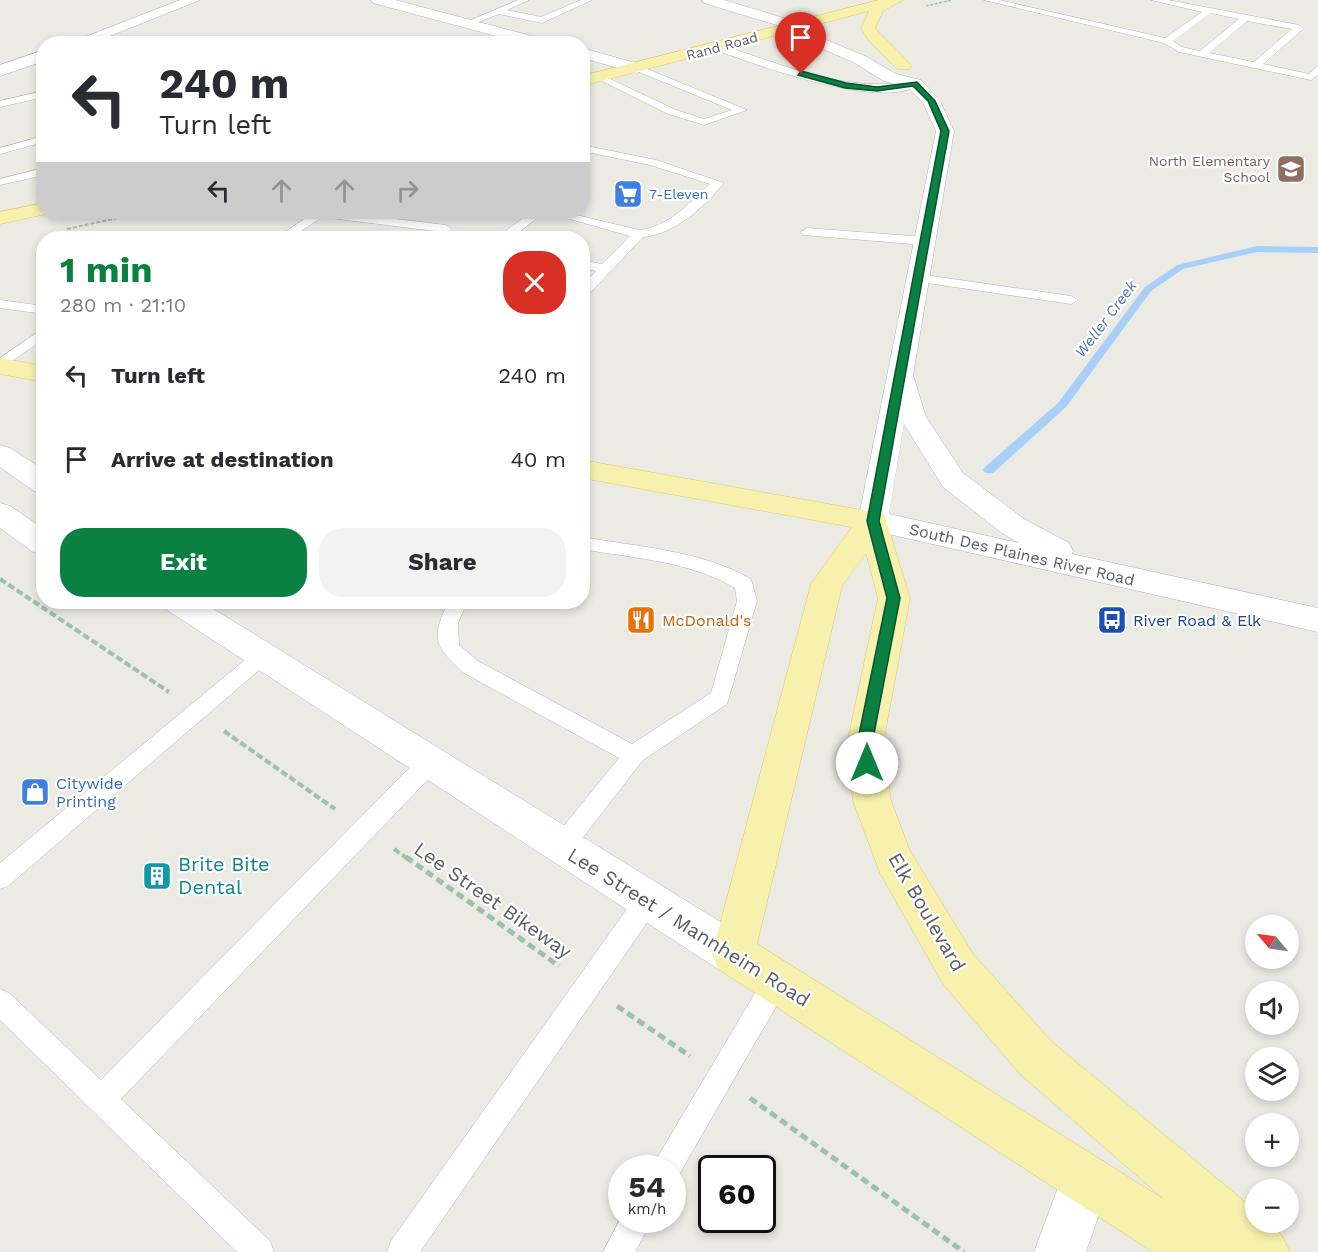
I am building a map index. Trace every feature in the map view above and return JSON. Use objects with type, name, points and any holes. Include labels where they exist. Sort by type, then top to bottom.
[{"type":"main road","points":[[95,36],[192,0]]},
{"type":"main road","points":[[378,0],[516,36]]},
{"type":"main road","points":[[709,0],[795,26],[832,34],[903,66]]},
{"type":"main road","points":[[890,2],[877,9],[868,28],[874,38],[903,66]]},
{"type":"main road","name":"Rand Road","points":[[590,79],[890,2]]},
{"type":"main road","points":[[795,26],[814,39],[859,59],[890,78],[915,84]]},
{"type":"main road","points":[[590,55],[637,68]]},
{"type":"main road","points":[[0,71],[36,58]]},
{"type":"main road","name":"Elk Boulevard","points":[[732,954],[827,584],[873,521],[945,131],[932,101],[915,84],[918,75],[903,66]]},
{"type":"main road","points":[[2,219],[36,211]]},
{"type":"main road","points":[[0,365],[36,372]]},
{"type":"main road","points":[[901,375],[913,417],[953,480],[1013,526],[1088,568]]},
{"type":"main road","points":[[0,454],[36,479]]},
{"type":"main road","name":"South Des Plaines River Road","points":[[590,470],[873,521],[1318,620]]},
{"type":"main road","points":[[0,513],[36,538]]},
{"type":"main road","name":"Elk Boulevard","points":[[873,521],[894,598],[865,744],[872,801],[894,860],[958,969],[1036,1058],[1264,1252]]},
{"type":"main road","name":"Lee Street / Mannheim Road","points":[[190,609],[265,654],[1200,1252]]},
{"type":"main road","points":[[1060,1252],[1086,1179]]},
{"type":"lane","points":[[468,23],[525,0]]},
{"type":"lane","points":[[498,11],[542,20],[588,0]]},
{"type":"lane","points":[[988,0],[1167,41],[1179,49],[1311,77],[1318,69]]},
{"type":"lane","points":[[1155,0],[1299,28],[1256,65]]},
{"type":"lane","points":[[1167,41],[1209,11]]},
{"type":"lane","points":[[1202,54],[1246,17]]},
{"type":"lane","points":[[716,47],[756,62],[845,86],[877,89],[915,84]]},
{"type":"lane","points":[[599,77],[672,112],[704,122],[742,110],[637,68]]},
{"type":"lane","points":[[0,104],[36,96]]},
{"type":"lane","points":[[0,151],[36,141]]},
{"type":"lane","points":[[579,219],[639,234],[651,234],[663,230],[718,183],[652,162],[590,150]]},
{"type":"lane","points":[[0,182],[36,173]]},
{"type":"lane","points":[[293,231],[311,219]]},
{"type":"lane","points":[[367,219],[446,229],[444,231]]},
{"type":"lane","points":[[513,231],[530,219]]},
{"type":"lane","points":[[807,231],[925,242]]},
{"type":"lane","points":[[590,277],[605,269],[639,234]]},
{"type":"lane","points":[[590,266],[605,269]]},
{"type":"lane","points":[[918,278],[1071,300]]},
{"type":"lane","points":[[0,304],[36,309]]},
{"type":"lane","points":[[0,365],[36,338]]},
{"type":"lane","points":[[562,846],[633,755],[720,698],[747,601],[744,585],[731,574],[590,545]]},
{"type":"lane","points":[[454,609],[448,623],[449,648],[471,667],[633,755]]},
{"type":"lane","points":[[0,878],[265,654]]},
{"type":"lane","points":[[101,1100],[431,761]]},
{"type":"lane","points":[[402,1252],[648,900]]},
{"type":"lane","points":[[674,1155],[776,982]]},
{"type":"lane","points":[[0,1002],[259,1252]]},
{"type":"lane","points":[[618,1252],[629,1233]]},
{"type":"path","points":[[66,230],[114,219]]},
{"type":"path","name":"Lee Street Bikeway","points":[[0,579],[36,603]]},
{"type":"path","name":"Lee Street Bikeway","points":[[45,609],[197,711],[276,770],[365,829],[587,986],[720,1076],[964,1252]]},
{"type":"waterway","name":"Weller Creek","points":[[989,470],[1062,405],[1148,289],[1180,267],[1257,249],[1318,250]]},
{"type":"place","name":"North Elementary School","points":[[1291,169]]},
{"type":"place","name":"7-Eleven","points":[[628,194]]},
{"type":"place","name":"McDonald's","points":[[641,620]]},
{"type":"place","name":"River Road & Elk","points":[[1112,620]]},
{"type":"place","name":"Citywide Printing","points":[[35,792]]},
{"type":"place","name":"Brite Bite Dental","points":[[157,876]]},
{"type":"route","points":[[801,74],[845,86],[877,89],[915,84],[932,101],[945,131],[873,521],[894,598],[865,744],[867,763]]}]
